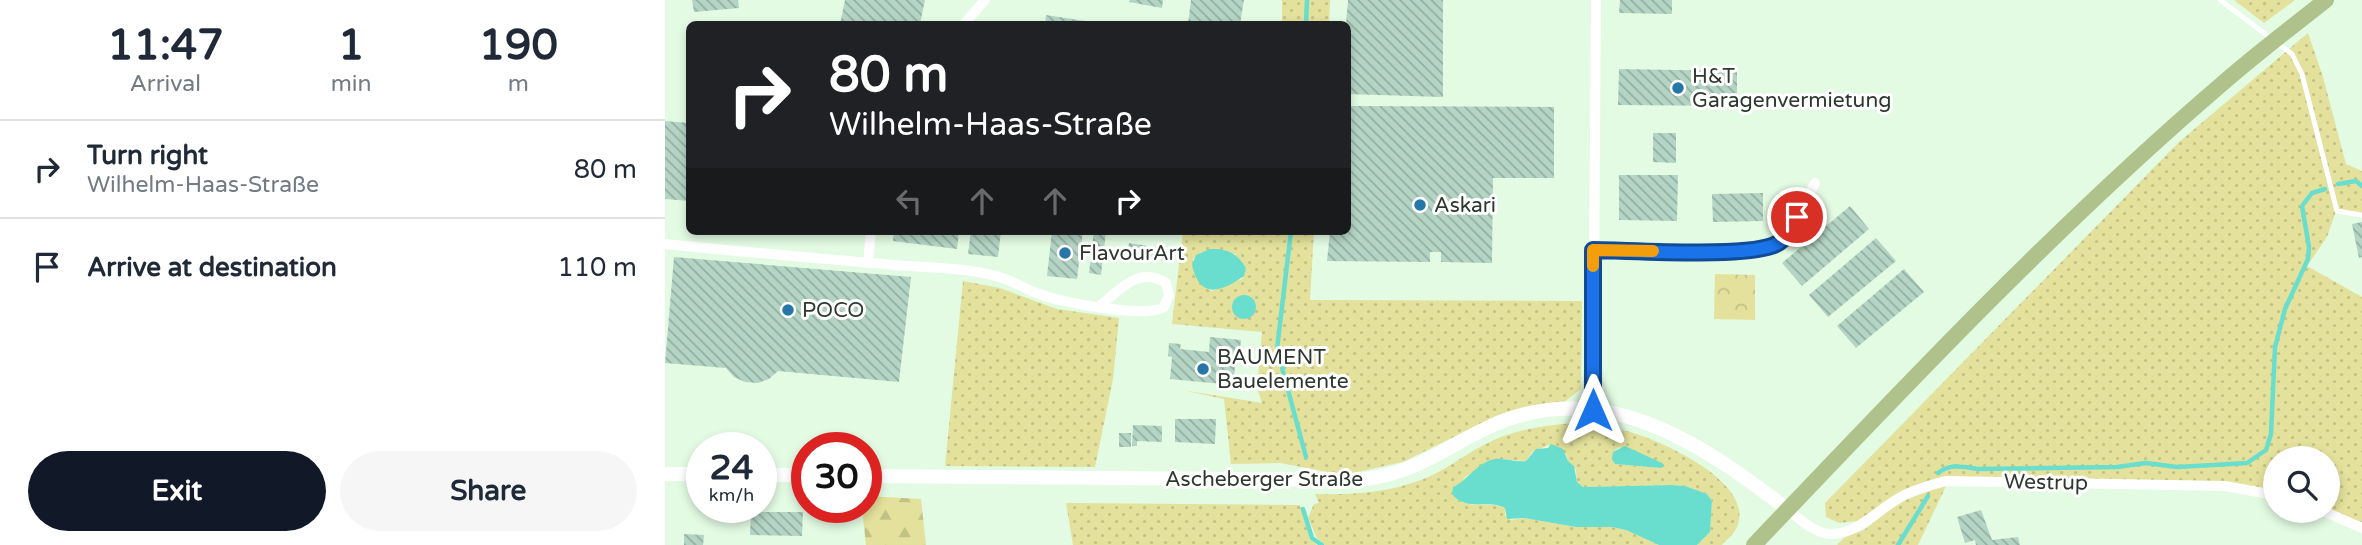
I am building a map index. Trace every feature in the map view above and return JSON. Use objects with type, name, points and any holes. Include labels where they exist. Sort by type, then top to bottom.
[{"type":"main road","points":[[1754,545],[2026,265],[2168,131],[2326,0]]},
{"type":"street","points":[[967,21],[985,0]]},
{"type":"street","points":[[1593,410],[1596,0]]},
{"type":"street","points":[[1593,250],[1762,250],[1779,243],[1789,234],[1815,183]]},
{"type":"street","points":[[868,263],[871,235]]},
{"type":"street","points":[[665,244],[991,275],[1057,300],[1098,307],[1159,311],[1167,301],[1168,289],[1166,283],[1155,278],[1132,280],[1117,289],[1098,307]]},
{"type":"street","name":"Ascheberger Straße","points":[[882,476],[1360,480],[1382,477],[1419,466],[1472,435],[1512,418],[1547,411],[1593,410],[1635,418],[1681,437],[1730,467],[1787,510]]},
{"type":"street","points":[[665,474],[686,474]]},
{"type":"street","name":"Westrup","points":[[1787,510],[1828,539],[1861,525],[1898,498],[1946,481],[2225,485],[2263,493]]},
{"type":"street","points":[[2340,518],[2362,528]]},
{"type":"lane","points":[[2220,0],[2292,54],[2302,74],[2337,211],[2362,215]]},
{"type":"green space","points":[[1282,0],[1330,0],[1329,21],[1282,21]]},
{"type":"green space","points":[[2234,0],[2295,0],[2264,23]]},
{"type":"green space","points":[[2308,33],[2323,77],[2346,164],[2362,171],[2362,215],[2336,211],[2327,237],[2307,266],[2362,297],[2362,523],[2340,513],[2340,446],[2263,446],[2263,490],[1947,477],[1857,521],[1839,523],[1826,517],[1825,503],[2179,142]]},
{"type":"green space","points":[[1183,235],[1314,235],[1310,300],[1582,301],[1581,389],[1564,402],[1529,407],[1496,416],[1403,462],[1344,475],[1280,463],[1231,464],[1224,399],[1182,390],[1262,403],[1257,388],[1262,332],[1172,324]],"holes":[[[1202,252],[1235,254],[1246,268],[1242,279],[1212,291],[1203,286],[1198,278],[1193,259]]]},
{"type":"green space","points":[[1715,274],[1755,275],[1755,320],[1714,319]]},
{"type":"green space","points":[[963,281],[1000,288],[1057,309],[1119,318],[1113,379],[1095,467],[945,466]]},
{"type":"green space","points":[[1576,423],[1610,427],[1645,437],[1704,467],[1734,496],[1739,512],[1735,531],[1722,545],[1697,545],[1710,532],[1712,501],[1707,494],[1685,486],[1672,485],[1583,487],[1577,482],[1576,470],[1566,454],[1549,445],[1532,452],[1526,461],[1498,459],[1465,477],[1461,484],[1455,486],[1452,494],[1464,503],[1505,508],[1505,515],[1511,520],[1524,518],[1576,527],[1612,527],[1626,530],[1659,545],[1325,545],[1317,538],[1308,518],[1314,504],[1319,503],[1315,494],[1395,488],[1437,473],[1504,436],[1527,429]],"holes":[[[1619,447],[1661,468],[1615,464],[1613,452]]]},
{"type":"green space","points":[[1947,484],[1918,545],[1837,545],[1845,537],[1864,530],[1900,502]]},
{"type":"green space","points":[[882,497],[921,499],[926,545],[866,545],[864,523],[882,523]]},
{"type":"green space","points":[[1066,503],[1300,505],[1310,539],[1317,545],[1073,545]]},
{"type":"water","points":[[1210,249],[1222,249],[1235,255],[1246,268],[1244,276],[1220,289],[1212,290],[1200,284],[1192,265],[1196,255]]},
{"type":"water","points":[[1244,295],[1253,298],[1256,307],[1253,316],[1244,319],[1235,316],[1232,307],[1235,298]]},
{"type":"water","points":[[1551,444],[1563,449],[1568,461],[1574,466],[1577,482],[1583,487],[1672,485],[1685,486],[1707,494],[1712,501],[1710,532],[1697,545],[1659,545],[1626,530],[1612,527],[1576,527],[1524,518],[1507,519],[1505,508],[1464,503],[1452,494],[1453,487],[1485,462],[1499,459],[1526,461],[1536,449],[1548,448]]},
{"type":"water","points":[[1625,446],[1664,466],[1661,468],[1615,464],[1612,459],[1613,452]]},
{"type":"building","points":[[692,0],[738,0],[739,8],[694,12]]},
{"type":"building","points":[[845,0],[925,0],[921,21],[841,21]]},
{"type":"building","points":[[1163,0],[1162,8],[1129,2]]},
{"type":"building","points":[[1191,0],[1244,0],[1240,21],[1188,21]]},
{"type":"building","points":[[1348,0],[1443,0],[1443,97],[1351,94],[1351,21],[1346,21]]},
{"type":"building","points":[[1620,0],[1672,0],[1672,14],[1619,13]]},
{"type":"building","points":[[1046,15],[1085,21],[1045,21]]},
{"type":"building","name":"H&T Garagenvermietung","points":[[1619,69],[1737,71],[1737,106],[1618,105]]},
{"type":"building","name":"Askari","points":[[1351,106],[1554,107],[1554,178],[1493,178],[1492,263],[1441,262],[1441,252],[1430,252],[1430,262],[1327,261],[1330,235],[1351,235]]},
{"type":"building","points":[[665,121],[686,123],[686,201],[665,199]]},
{"type":"building","points":[[1653,133],[1676,133],[1676,163],[1653,162]]},
{"type":"building","points":[[1619,175],[1678,175],[1677,221],[1619,220]]},
{"type":"building","points":[[1763,193],[1763,221],[1713,222],[1712,194]]},
{"type":"building","points":[[1850,206],[1869,229],[1802,286],[1782,263]]},
{"type":"building","points":[[2362,222],[2362,257],[2359,258],[2352,224]]},
{"type":"building","points":[[894,235],[959,235],[957,249],[893,241]]},
{"type":"building","points":[[970,235],[1001,235],[998,257],[968,254]]},
{"type":"building","name":"FlavourArt","points":[[1052,235],[1082,235],[1077,279],[1047,276]]},
{"type":"building","points":[[1094,235],[1106,235],[1101,275],[1089,273]]},
{"type":"building","points":[[1876,238],[1896,261],[1828,317],[1809,295]]},
{"type":"building","points":[[1129,243],[1167,249],[1165,260],[1127,254]]},
{"type":"building","name":"POCO","points":[[674,257],[911,277],[899,382],[778,371],[769,379],[758,383],[745,382],[734,377],[726,368],[665,363]]},
{"type":"building","points":[[1904,269],[1924,292],[1856,348],[1837,326]]},
{"type":"building","name":"BAUMENT Bauelemente","points":[[1210,337],[1241,340],[1233,385],[1170,379],[1172,357],[1168,356],[1169,343],[1181,344],[1180,349],[1209,352]]},
{"type":"building","points":[[1175,419],[1216,419],[1215,444],[1175,442]]},
{"type":"building","points":[[1133,425],[1162,426],[1162,442],[1137,441],[1137,446],[1132,446]]},
{"type":"building","points":[[1119,433],[1131,433],[1131,447],[1119,447]]},
{"type":"building","points":[[1981,510],[1992,540],[2018,537],[2020,545],[1976,545],[1975,540],[1965,543],[1957,517]]},
{"type":"building","points":[[777,512],[791,512],[791,523],[803,523],[802,536],[750,535],[751,523],[777,523]]},
{"type":"building","points":[[684,534],[704,535],[703,545],[684,545]]},
{"type":"waterway","points":[[1306,21],[1307,0]]},
{"type":"waterway","points":[[2338,184],[2356,181],[2362,186]]},
{"type":"waterway","points":[[1938,473],[1957,466],[1978,469],[2117,467],[2146,463],[2177,467],[2247,463],[2266,450],[2271,434],[2275,347],[2285,309],[2308,259],[2309,247],[2302,206],[2312,193],[2325,189]]},
{"type":"waterway","points":[[1291,235],[1277,349],[1306,457]]},
{"type":"waterway","points":[[1898,545],[1928,496]]},
{"type":"waterway","points":[[1303,509],[1312,538],[1322,545]]},
{"type":"slow traffic","points":[[1593,266],[1593,250],[1653,251]]},
{"type":"place","name":"H&T Garagenvermietung","points":[[1678,88]]},
{"type":"place","name":"Askari","points":[[1420,205]]},
{"type":"place","name":"FlavourArt","points":[[1065,253]]},
{"type":"place","name":"POCO","points":[[788,310]]},
{"type":"place","name":"BAUMENT Bauelemente","points":[[1203,369]]},
{"type":"route","points":[[1593,410],[1593,250],[1762,250],[1779,243],[1789,234],[1797,217]]}]
